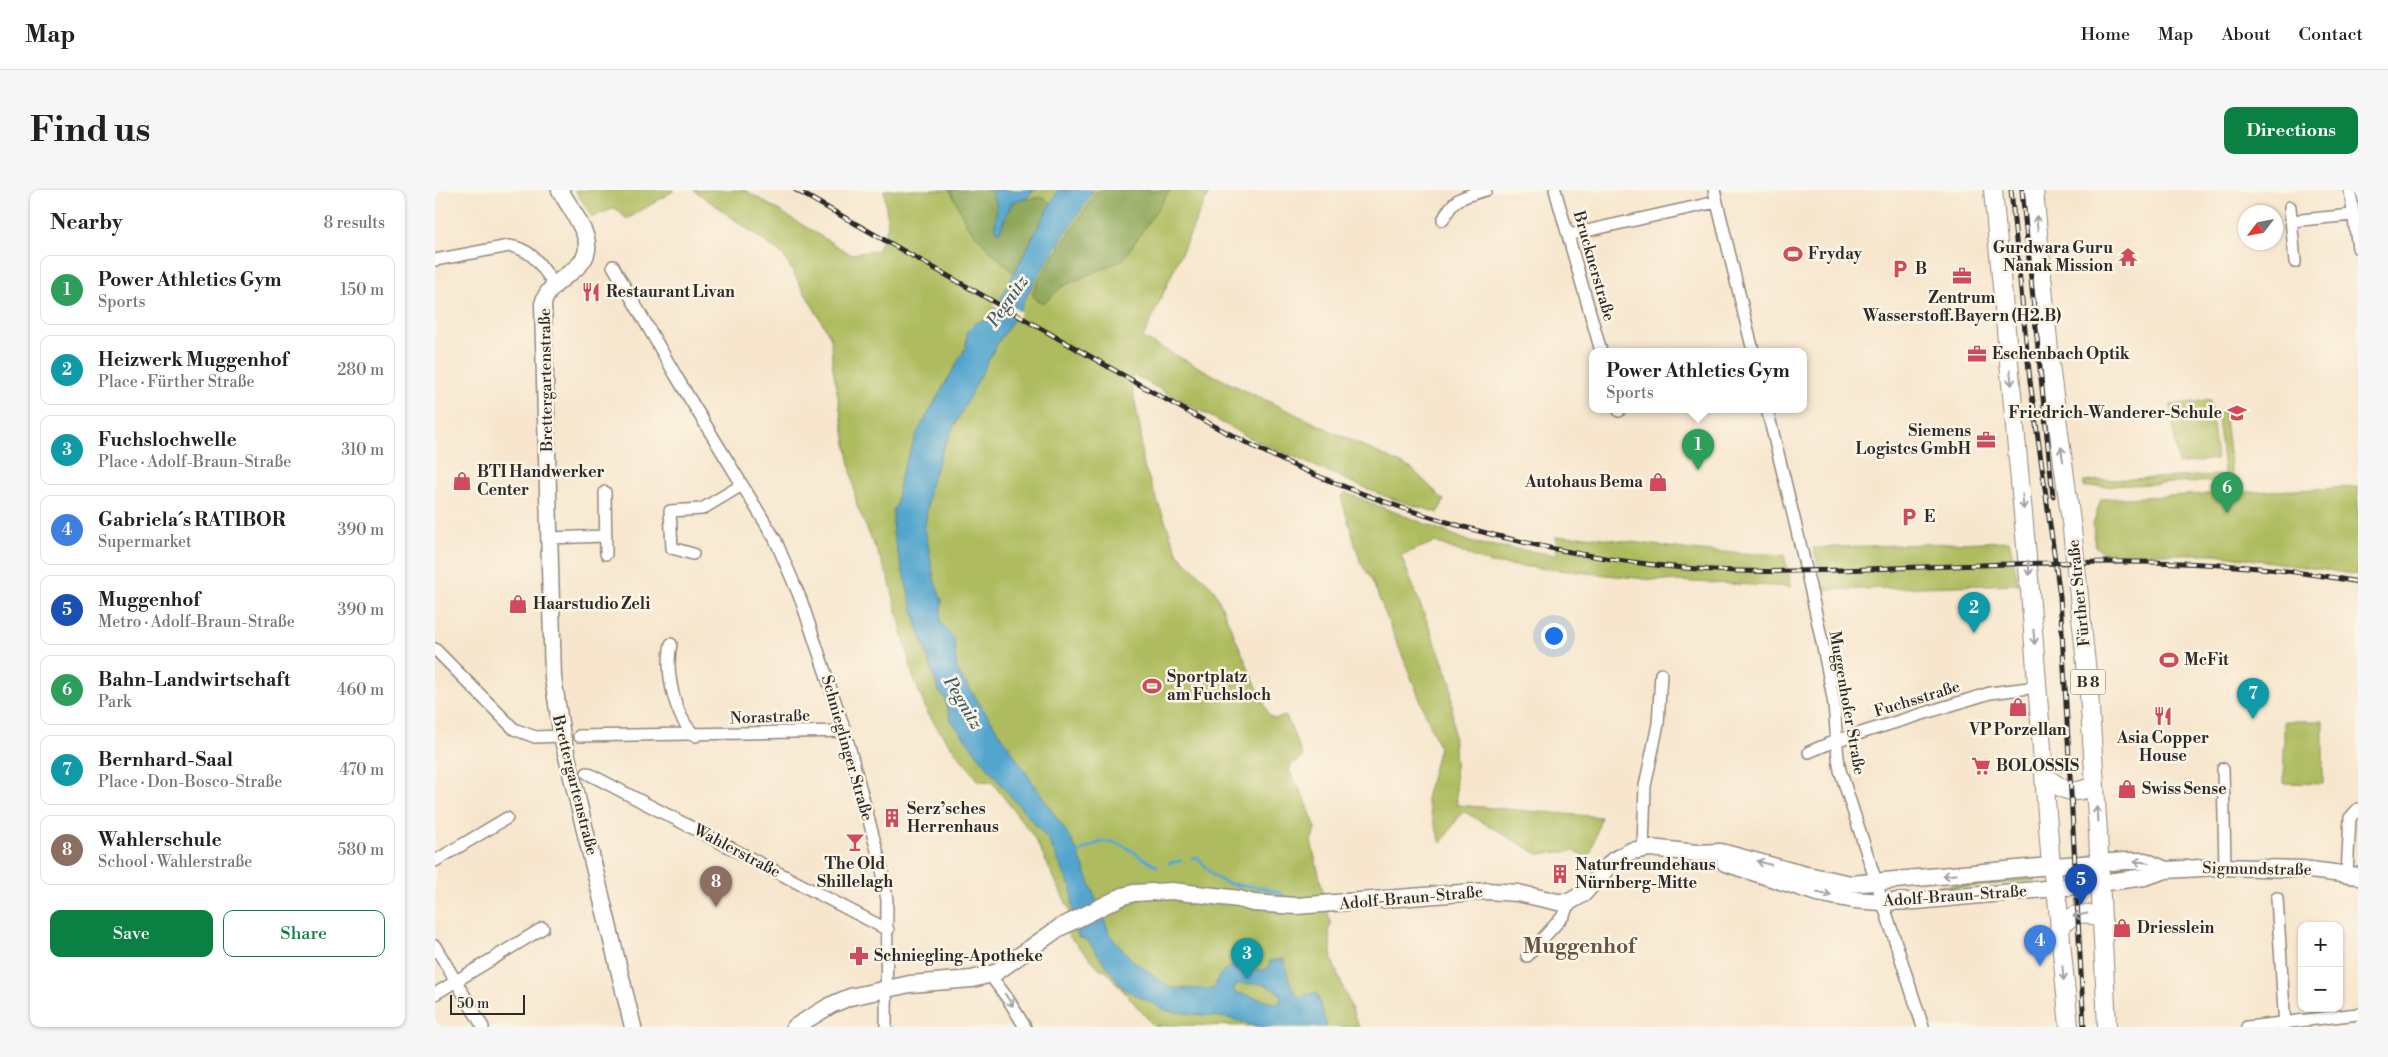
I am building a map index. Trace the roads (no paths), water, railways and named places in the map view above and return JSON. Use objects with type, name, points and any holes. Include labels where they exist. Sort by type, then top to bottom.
[{"type":"main road","points":[[554,284],[579,266],[587,249],[583,230],[560,190]]},
{"type":"main road","points":[[1993,190],[2025,526],[2051,866],[2055,888],[2069,1027]]},
{"type":"main road","name":"Fürther Straße","points":[[2034,190],[2051,373],[2081,610],[2100,863],[2107,1027]]},
{"type":"main road","name":"Brettergartenstraße","points":[[554,284],[545,296],[543,312],[553,678],[562,736],[633,1027]]},
{"type":"main road","points":[[2045,776],[2063,790],[2071,792],[2086,790],[2095,784]]},
{"type":"main road","name":"Adolf-Braun-Straße","points":[[990,975],[1004,969],[1049,935],[1072,921],[1110,904],[1144,900],[1239,905],[1253,903],[1280,906],[1319,906],[1487,891],[1518,893],[1558,902],[1569,902],[1583,894],[1614,860],[1627,853],[1643,849],[1697,853],[1721,852],[1851,884],[2051,866]]},
{"type":"main road","name":"Adolf-Braun-Straße","points":[[1697,853],[1804,890],[1845,899],[1882,902],[1916,901],[2101,883]]},
{"type":"main road","name":"Sigmundstraße","points":[[2051,866],[2145,861],[2166,870]]},
{"type":"main road","name":"Sigmundstraße","points":[[2101,883],[2145,877],[2166,870],[2225,867],[2301,869],[2353,875]]},
{"type":"main road","points":[[2059,928],[2068,919],[2082,913],[2096,916],[2103,922]]},
{"type":"main road","points":[[795,1027],[836,1002],[887,989],[930,981],[972,979],[990,975]]},
{"type":"street","points":[[1443,220],[1449,206],[1459,198],[1486,190]]},
{"type":"street","name":"Brucknerstraße","points":[[1555,190],[1600,348]]},
{"type":"street","points":[[2350,190],[2357,241]]},
{"type":"street","points":[[1568,235],[1715,196],[1752,348]]},
{"type":"street","points":[[2290,207],[2295,262]]},
{"type":"street","points":[[2291,221],[2352,214]]},
{"type":"street","points":[[435,260],[501,247],[521,247],[535,258],[554,284]]},
{"type":"street","name":"Schnieglinger Straße","points":[[613,266],[775,539],[789,569],[845,731],[882,869],[887,900],[886,1027]]},
{"type":"street","name":"Muggenhofer Straße","points":[[1768,413],[1833,699],[1836,726],[1835,741],[1840,770],[1923,1027]]},
{"type":"street","points":[[693,554],[672,548],[670,512],[702,509],[742,485]]},
{"type":"street","points":[[605,492],[606,554]]},
{"type":"street","points":[[549,538],[605,536]]},
{"type":"street","points":[[671,644],[668,656],[671,683],[681,719],[687,729],[696,736]]},
{"type":"street","points":[[435,649],[514,729],[535,737],[562,736]]},
{"type":"street","points":[[1643,849],[1645,786],[1658,724],[1661,674]]},
{"type":"street","name":"Fuchsstraße","points":[[1809,752],[1835,741],[1991,693],[2037,687]]},
{"type":"street","name":"Norastraße","points":[[579,736],[696,736],[845,731]]},
{"type":"street","points":[[2223,770],[2225,867]]},
{"type":"street","name":"Wahlerstraße","points":[[587,772],[887,930]]},
{"type":"street","name":"Sigmundstraße","points":[[2353,875],[2350,818],[2358,809]]},
{"type":"street","points":[[435,861],[507,818]]},
{"type":"street","points":[[2277,898],[2285,1024]]},
{"type":"street","name":"Adolf-Braun-Straße","points":[[1527,956],[1564,915],[1569,902]]},
{"type":"street","points":[[435,994],[543,928]]},
{"type":"street","points":[[435,946],[483,1027]]},
{"type":"street","points":[[990,975],[1008,998],[1025,1027]]},
{"type":"street","points":[[2247,1027],[2358,1014]]},
{"type":"water","points":[[991,190],[1035,190],[1027,198],[1012,202],[999,233],[995,227],[997,205]]},
{"type":"water","name":"Pegnitz","points":[[1058,190],[1094,190],[1035,280],[1018,313],[997,344],[944,446],[930,485],[925,527],[934,579],[942,601],[940,622],[954,639],[957,670],[1071,839],[1110,935],[1133,961],[1171,988],[1214,989],[1220,975],[1232,966],[1237,970],[1264,970],[1269,967],[1270,961],[1284,959],[1292,988],[1295,992],[1304,998],[1306,994],[1317,993],[1327,1027],[1259,1027],[1228,1018],[1167,1011],[1124,989],[1087,940],[1078,937],[1073,914],[1071,888],[1048,839],[1007,792],[950,719],[945,699],[938,690],[917,625],[893,535],[893,509],[896,507],[900,477],[918,431],[966,347],[967,331],[974,324],[991,317]],"holes":[[[1237,984],[1264,984],[1281,994],[1281,1000],[1278,1004],[1233,990]]]},
{"type":"waterway","points":[[1076,854],[1102,842],[1117,843],[1157,866]]},
{"type":"waterway","points":[[1192,858],[1198,857],[1210,872],[1222,881],[1233,885],[1275,891],[1286,899]]},
{"type":"waterway","points":[[1169,863],[1181,861]]},
{"type":"railway","points":[[796,190],[1233,436],[1335,483],[1452,524],[1573,552],[1655,565],[1715,570],[1805,571],[2070,562],[2184,563],[2242,566],[2358,582]]},
{"type":"railway","points":[[2011,190],[2030,381],[2060,596],[2084,1027]]},
{"type":"railway","points":[[2022,190],[2053,496]]},
{"type":"place","name":"Fryday","points":[[1793,254]]},
{"type":"place","name":"Gurdwara Guru Nanak Mission","points":[[2128,257]]},
{"type":"place","name":"B","points":[[1900,269]]},
{"type":"place","name":"Zentrum Wasserstoff.Bayern (H2.B)","points":[[1962,276]]},
{"type":"place","name":"Restaurant Livan","points":[[591,292]]},
{"type":"place","name":"Eschenbach Optik","points":[[1977,354]]},
{"type":"place","name":"Friedrich-Wanderer-Schule","points":[[2237,413]]},
{"type":"place","name":"Siemens Logistcs GmbH","points":[[1986,440]]},
{"type":"place","name":"Power Athletics Gym","points":[[1698,470]]},
{"type":"place","name":"BTI Handwerker Center","points":[[462,481]]},
{"type":"place","name":"Autohaus Bema","points":[[1658,482]]},
{"type":"place","name":"Bahn-Landwirtschaft","points":[[2227,513]]},
{"type":"place","name":"E","points":[[1909,517]]},
{"type":"place","name":"Haarstudio Zeli","points":[[518,604]]},
{"type":"place","name":"Heizwerk Muggenhof","points":[[1974,633]]},
{"type":"place","name":"McFit","points":[[2169,660]]},
{"type":"place","name":"Sportplatz am Fuchsloch","points":[[1152,686]]},
{"type":"place","name":"VP Porzellan","points":[[2018,707]]},
{"type":"place","name":"Asia Copper House","points":[[2163,716]]},
{"type":"place","name":"Bernhard-Saal","points":[[2253,719]]},
{"type":"place","name":"BOLOSSIS","points":[[1981,766]]},
{"type":"place","name":"Swiss Sense","points":[[2127,789]]},
{"type":"place","name":"Serz’sches Herrenhaus","points":[[892,818]]},
{"type":"place","name":"The Old Shillelagh","points":[[855,842]]},
{"type":"place","name":"Naturfreundehaus Nürnberg-Mitte","points":[[1560,874]]},
{"type":"place","name":"Muggenhof","points":[[2081,905]]},
{"type":"place","name":"Wahlerschule","points":[[716,907]]},
{"type":"place","name":"Driesslein","points":[[2122,928]]},
{"type":"place","name":"Schniegling-Apotheke","points":[[859,956]]},
{"type":"place","name":"Gabriela´s RATIBOR","points":[[2040,966]]},
{"type":"place","name":"Fuchslochwelle","points":[[1247,979]]},
{"type":"district","name":"Muggenhof","points":[[1579,947]]}]
